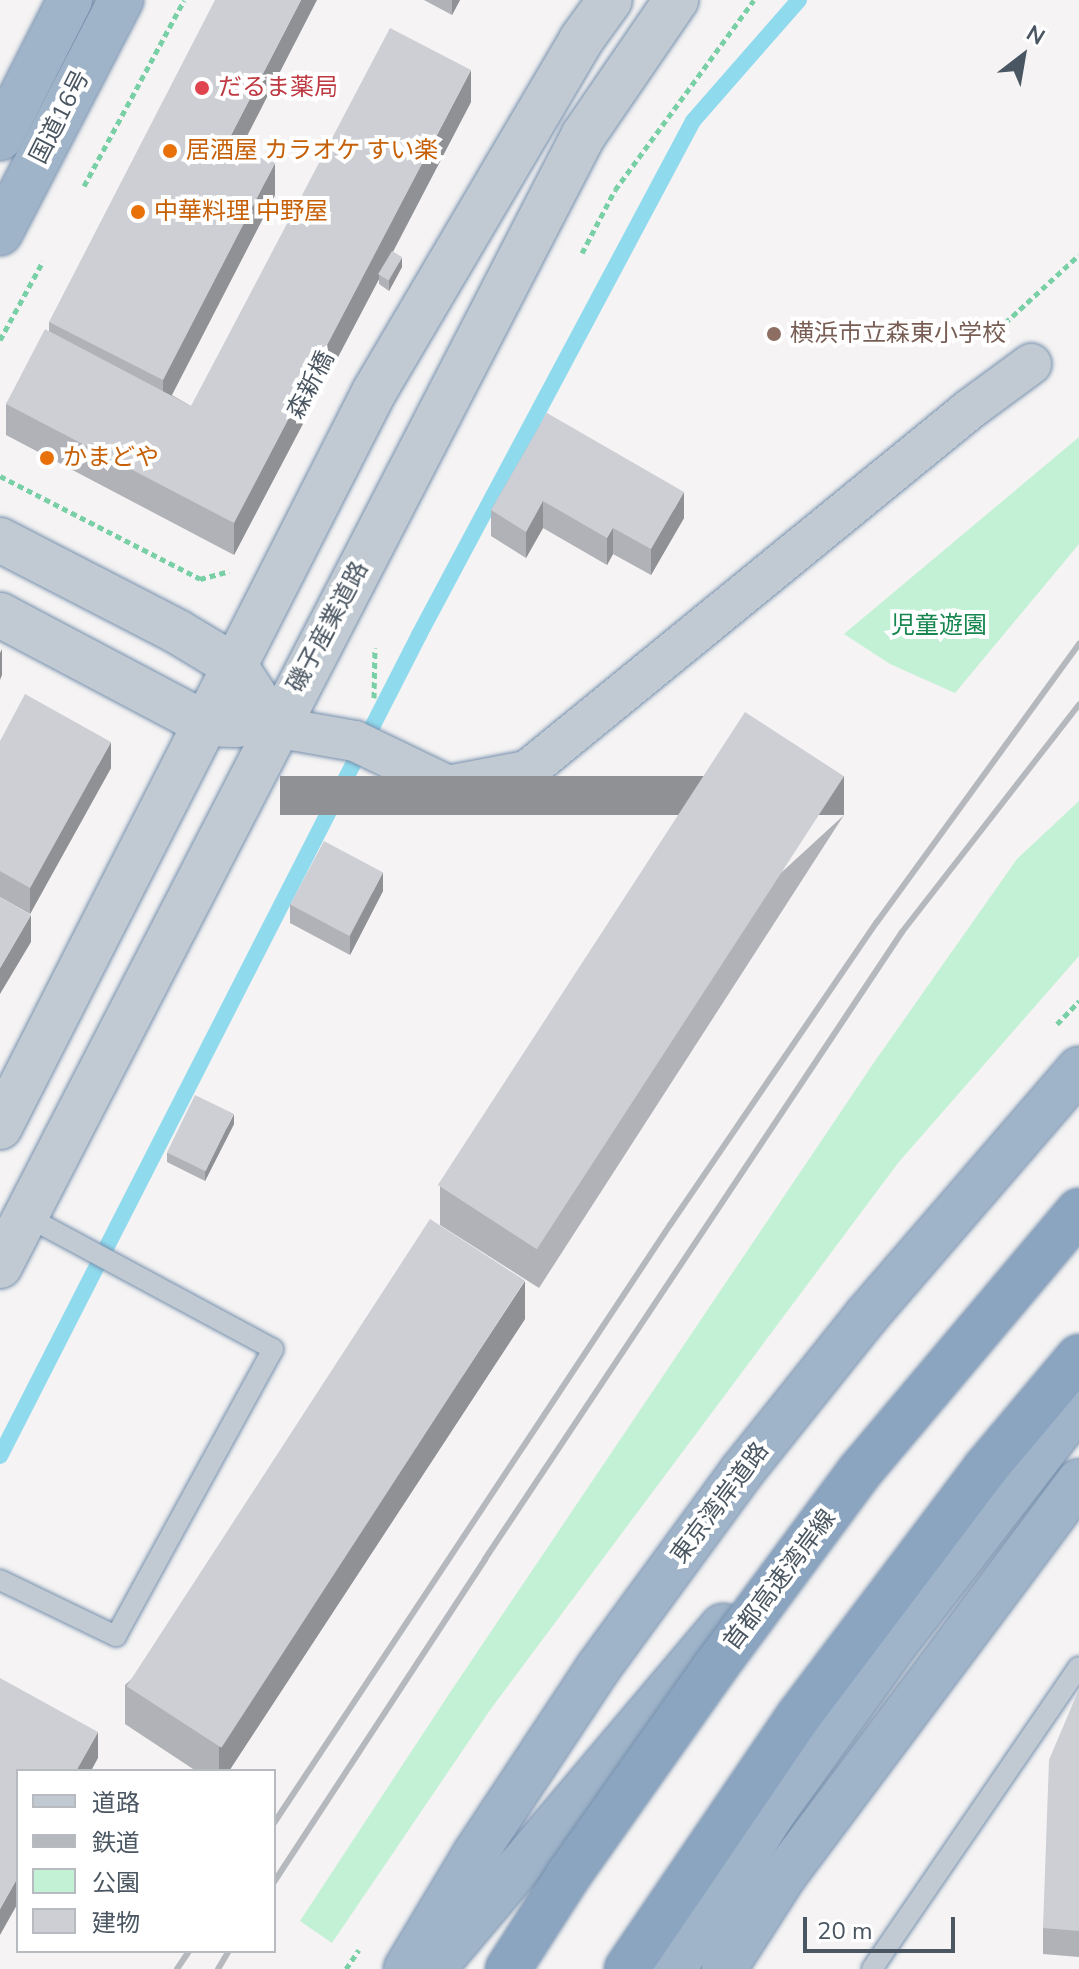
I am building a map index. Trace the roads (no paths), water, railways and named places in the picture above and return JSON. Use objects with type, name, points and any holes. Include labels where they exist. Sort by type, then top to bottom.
[{"type":"highway","name":"国道16号","points":[[0,138],[70,0]]},
{"type":"highway","name":"国道16号","points":[[0,233],[121,0]]},
{"type":"highway","name":"東京湾岸道路","points":[[406,1969],[475,1854],[598,1668],[742,1471],[867,1315],[1079,1069]]},
{"type":"highway","name":"首都高速湾岸線","points":[[508,1969],[569,1874],[715,1667],[860,1471],[1079,1211]]},
{"type":"highway","points":[[433,1969],[858,1469],[1079,1223]]},
{"type":"highway","points":[[627,1969],[799,1716],[985,1469],[1079,1357]]},
{"type":"highway","points":[[674,1969],[771,1816],[892,1648],[1079,1405]]},
{"type":"highway","points":[[724,1969],[783,1877],[1079,1481]]},
{"type":"street","points":[[0,1127],[374,392],[581,40],[610,0]]},
{"type":"street","name":"磯子産業道路","points":[[0,1266],[275,727],[583,136],[676,0]]},
{"type":"street","points":[[0,615],[206,724],[275,727],[372,749],[448,786],[527,771],[970,409],[1031,364]]},
{"type":"street","points":[[0,540],[178,632],[236,667],[275,727]]},
{"type":"lane","points":[[0,1580],[116,1636],[273,1349],[26,1216]]},
{"type":"lane","points":[[872,1969],[1079,1667]]},
{"type":"waterway","points":[[0,1456],[419,635],[693,121],[799,0]]},
{"type":"railway","points":[[276,1820],[670,1225],[877,922],[1079,644]]},
{"type":"railway","points":[[276,1879],[902,932],[1079,705]]},
{"type":"railway","points":[[177,1969],[188,1953]]},
{"type":"railway","points":[[218,1969],[228,1953]]},
{"type":"place","name":"だるま薬局","points":[[202,88]]},
{"type":"place","name":"居酒屋 カラオケ すい楽","points":[[170,151]]},
{"type":"place","name":"中華料理 中野屋","points":[[138,212]]},
{"type":"place","name":"横浜市立森東小学校","points":[[774,334]]},
{"type":"place","name":"かまどや","points":[[47,458]]},
{"type":"park label","name":"児童遊園","points":[[939,626]]}]
